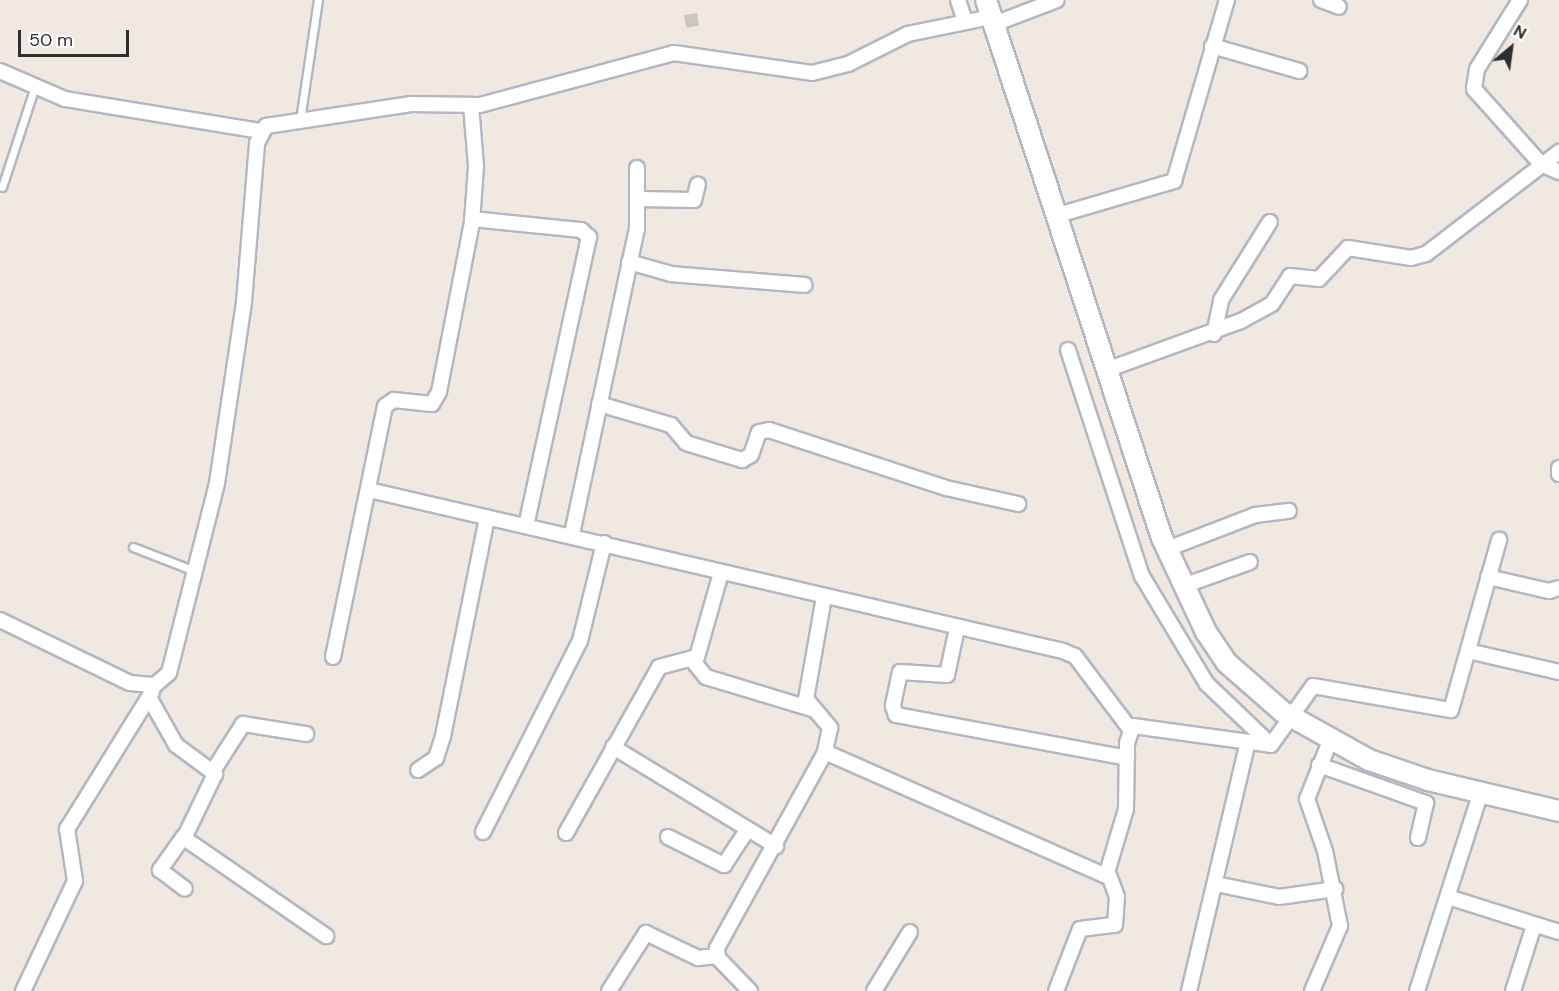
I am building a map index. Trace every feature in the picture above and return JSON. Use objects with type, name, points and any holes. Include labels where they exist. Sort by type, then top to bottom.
[{"type":"street","points":[[958,0],[965,21]]},
{"type":"street","points":[[0,70],[34,89],[133,113],[260,131],[411,104],[471,105],[674,53],[812,73],[855,61],[908,34],[1058,0]]},
{"type":"street","points":[[1058,215],[1174,181],[1227,0]]},
{"type":"street","points":[[1320,0],[1339,7]]},
{"type":"street","points":[[1520,0],[1477,69],[1474,89],[1541,164],[1559,172]]},
{"type":"street","points":[[990,14],[1167,549],[1183,586],[1227,663],[1289,727],[1325,753],[1426,803],[1418,838]]},
{"type":"street","points":[[1212,46],[1299,70]]},
{"type":"street","points":[[333,657],[385,406],[394,400],[432,404],[438,398],[472,219],[476,166],[471,105]]},
{"type":"street","points":[[23,991],[75,881],[67,829],[152,692],[173,663],[217,483],[243,312],[260,131]]},
{"type":"street","points":[[1109,369],[1214,334],[1269,307],[1294,274],[1319,279],[1348,248],[1411,258],[1433,250],[1559,152]]},
{"type":"street","points":[[572,534],[629,262],[638,200],[637,168]]},
{"type":"street","points":[[638,200],[694,200],[698,184]]},
{"type":"street","points":[[472,219],[581,230],[589,237],[526,525]]},
{"type":"street","points":[[1214,334],[1221,300],[1270,222]]},
{"type":"street","points":[[629,262],[671,274],[805,285]]},
{"type":"street","points":[[1068,350],[1142,576],[1207,684],[1271,745]]},
{"type":"street","points":[[599,404],[671,425],[686,443],[742,460],[749,458],[759,432],[769,430],[946,488],[1018,504]]},
{"type":"street","points":[[1559,468],[1559,474]]},
{"type":"street","points":[[369,490],[572,534],[721,573],[1075,656],[1130,729],[1126,809],[1109,875],[1117,897],[1115,925],[1080,929],[1056,991]]},
{"type":"street","points":[[1167,549],[1255,515],[1289,511]]},
{"type":"street","points":[[418,770],[436,758],[441,742],[487,517]]},
{"type":"street","points":[[1130,729],[1144,725],[1247,745],[1271,745],[1289,727],[1313,686],[1451,710],[1499,540]]},
{"type":"street","points":[[483,831],[580,641],[604,543]]},
{"type":"street","points":[[1183,586],[1250,562]]},
{"type":"street","points":[[693,661],[721,573]]},
{"type":"street","points":[[1488,577],[1549,591],[1559,588]]},
{"type":"street","points":[[717,956],[719,941],[776,846],[825,752],[830,728],[812,709],[807,690],[824,597]]},
{"type":"street","points":[[0,620],[152,692],[176,745],[213,771]]},
{"type":"street","points":[[957,628],[947,675],[900,672],[893,706],[897,715],[1127,758]]},
{"type":"street","points":[[1468,651],[1559,672]]},
{"type":"street","points":[[693,661],[706,677],[812,709]]},
{"type":"street","points":[[566,833],[662,663],[693,661]]},
{"type":"street","points":[[185,889],[160,870],[184,836],[213,771],[243,724],[306,734]]},
{"type":"street","points":[[1190,991],[1247,745]]},
{"type":"street","points":[[614,747],[776,846]]},
{"type":"street","points":[[825,752],[1092,873],[1109,875]]},
{"type":"street","points":[[1325,753],[1428,780],[1478,800],[1559,811]]},
{"type":"street","points":[[1312,991],[1340,926],[1335,889],[1307,799],[1325,753]]},
{"type":"street","points":[[1417,991],[1478,800]]},
{"type":"street","points":[[668,837],[724,866],[748,829]]},
{"type":"street","points":[[184,836],[326,936]]},
{"type":"street","points":[[1216,884],[1279,897],[1335,889]]},
{"type":"street","points":[[1448,897],[1559,932]]},
{"type":"street","points":[[1513,991],[1534,925]]},
{"type":"street","points":[[874,991],[910,932]]},
{"type":"street","points":[[609,991],[646,933],[698,958],[717,956]]},
{"type":"street","points":[[717,956],[750,991]]},
{"type":"lane","points":[[299,123],[318,0]]},
{"type":"lane","points":[[2,187],[34,89]]},
{"type":"lane","points":[[133,547],[196,572]]},
{"type":"building","points":[[697,13],[699,26],[686,28],[684,15]]}]
